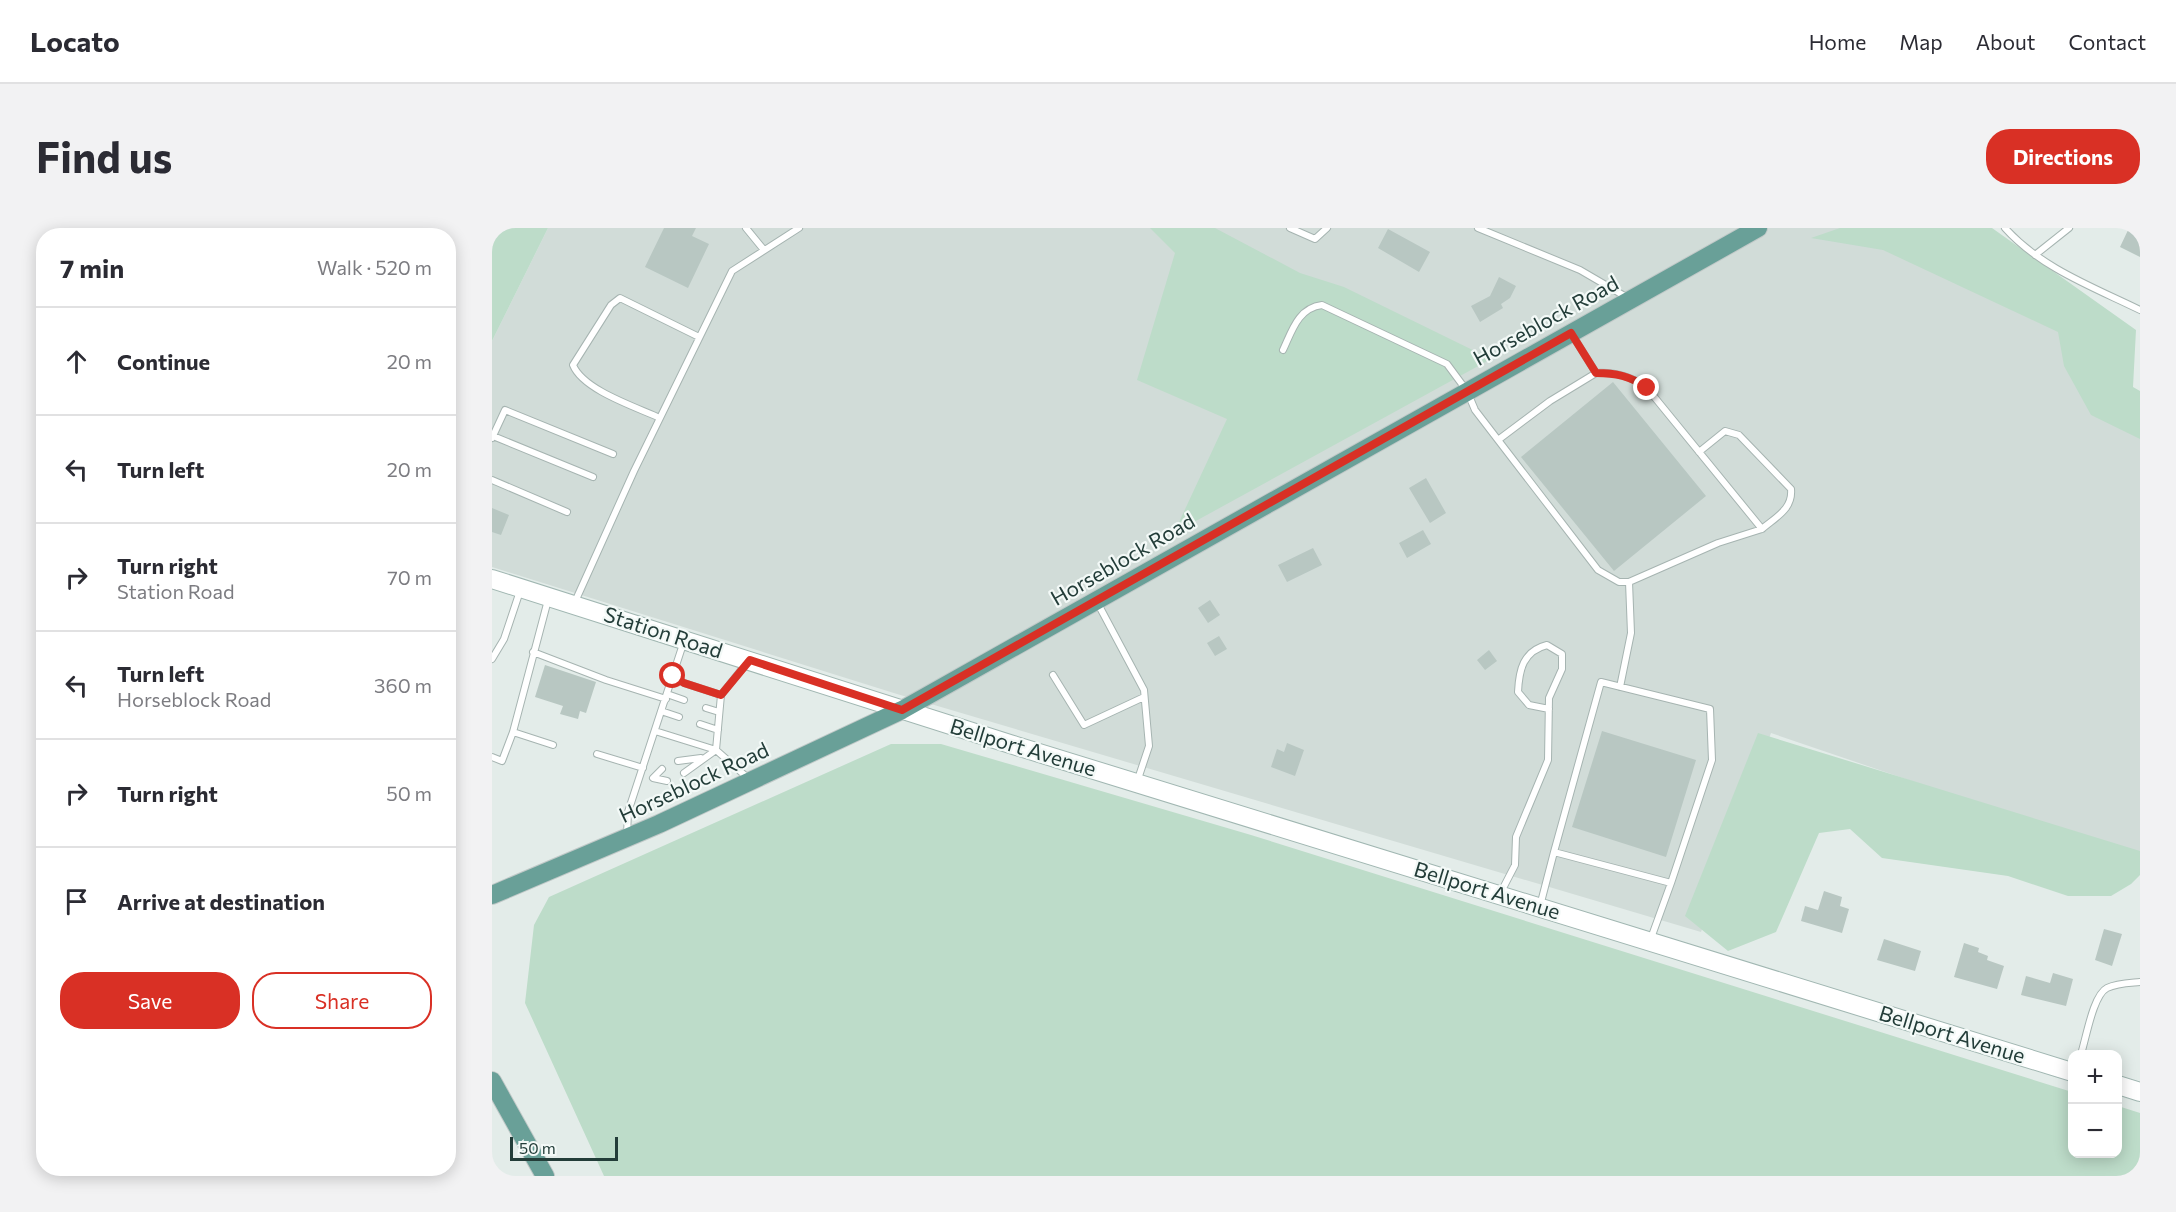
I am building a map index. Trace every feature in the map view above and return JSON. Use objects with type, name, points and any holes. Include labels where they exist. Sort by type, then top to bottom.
[{"type":"main road","name":"Horseblock Road","points":[[495,893],[627,839],[902,710],[1758,228]]},
{"type":"main road","name":"Station Road","points":[[492,579],[902,710]]},
{"type":"main road","name":"Bellport Avenue","points":[[902,710],[2068,1070]]},
{"type":"main road","points":[[492,1082],[545,1176]]},
{"type":"main road","points":[[2122,1086],[2140,1092]]},
{"type":"lane","points":[[746,228],[764,250]]},
{"type":"lane","points":[[574,605],[660,418],[732,271],[799,228]]},
{"type":"lane","points":[[1290,228],[1315,239],[1327,228]]},
{"type":"lane","points":[[1478,228],[1489,230],[1580,270],[1631,299]]},
{"type":"lane","points":[[2005,228],[2035,255],[2140,310]]},
{"type":"lane","points":[[2035,255],[2069,228]]},
{"type":"lane","points":[[660,418],[593,387],[576,373],[573,365],[611,305],[620,298],[699,337]]},
{"type":"lane","points":[[1283,350],[1303,312],[1312,306],[1322,305],[1447,364],[1467,391],[1475,410],[1598,570],[1619,582],[1629,582],[1718,543],[1762,529],[1788,507],[1792,498],[1791,489],[1733,431],[1725,431],[1700,452]]},
{"type":"lane","points":[[1571,333],[1596,373]]},
{"type":"lane","points":[[1498,440],[1550,401],[1596,373],[1613,373],[1637,380],[1647,388],[1762,529]]},
{"type":"lane","points":[[593,477],[492,437],[505,410],[613,454]]},
{"type":"lane","points":[[492,480],[567,512]]},
{"type":"lane","points":[[1620,687],[1631,633],[1629,582]]},
{"type":"lane","points":[[492,659],[504,639],[521,588]]},
{"type":"lane","points":[[492,757],[502,761],[513,732],[549,597]]},
{"type":"lane","points":[[1096,602],[1144,690],[1149,746],[1137,783]]},
{"type":"lane","points":[[627,839],[628,812],[684,640]]},
{"type":"lane","points":[[1499,895],[1515,865],[1516,837],[1548,760],[1549,709],[1549,698],[1562,669],[1562,654],[1547,645],[1537,647],[1518,670],[1518,692],[1529,705],[1549,709]]},
{"type":"lane","points":[[533,652],[606,680],[684,700]]},
{"type":"lane","points":[[716,750],[721,695],[750,660]]},
{"type":"lane","points":[[1053,675],[1084,725],[1144,697]]},
{"type":"lane","points":[[673,676],[684,683],[721,695]]},
{"type":"lane","points":[[1540,907],[1601,682],[1710,710],[1712,760],[1650,941]]},
{"type":"lane","points":[[706,708],[719,712]]},
{"type":"lane","points":[[662,711],[678,717]]},
{"type":"lane","points":[[700,724],[718,730]]},
{"type":"lane","points":[[655,731],[716,750],[752,781]]},
{"type":"lane","points":[[513,732],[553,745]]},
{"type":"lane","points":[[684,773],[716,750]]},
{"type":"lane","points":[[597,754],[643,768]]},
{"type":"lane","points":[[678,762],[703,758]]},
{"type":"lane","points":[[653,778],[662,769]]},
{"type":"lane","points":[[640,777],[667,781]]},
{"type":"lane","points":[[1554,852],[1671,882]]},
{"type":"lane","points":[[2082,1050],[2097,999],[2104,989],[2117,984],[2140,982]]},
{"type":"shaded area","points":[[548,228],[1880,228],[2100,326],[2140,430],[2140,859],[1771,733],[1701,932],[897,694],[492,567],[492,341]]},
{"type":"green space","points":[[492,228],[548,228],[492,341]]},
{"type":"green space","points":[[1150,228],[1215,228],[1300,273],[1344,287],[1491,359],[1174,533],[1227,419],[1137,380],[1175,253]]},
{"type":"green space","points":[[1840,228],[1992,228],[2136,330],[2133,387],[2140,391],[2140,439],[2091,415],[2064,366],[2058,332],[1883,250],[1811,238]]},
{"type":"green space","points":[[1758,733],[2140,851],[2140,875],[2131,884],[2111,896],[2068,896],[2008,876],[1882,858],[1850,829],[1819,833],[1776,932],[1728,951],[1685,916]]},
{"type":"green space","points":[[891,744],[941,744],[1251,835],[2068,1091],[2068,1158],[2122,1158],[2122,1107],[2140,1113],[2140,1176],[604,1176],[525,1003],[534,925],[549,897]]},
{"type":"building","points":[[664,228],[696,228],[692,236],[709,244],[688,288],[645,267]]},
{"type":"building","points":[[2129,228],[2140,228],[2140,257],[2120,247]]},
{"type":"building","points":[[1388,229],[1430,252],[1419,272],[1378,248]]},
{"type":"building","points":[[1499,277],[1516,286],[1510,298],[1501,304],[1503,308],[1480,322],[1471,306],[1490,296]]},
{"type":"building","points":[[1613,382],[1706,496],[1614,571],[1521,457]]},
{"type":"building","points":[[1426,478],[1446,513],[1430,523],[1409,488]]},
{"type":"building","points":[[492,508],[509,515],[501,535],[492,532]]},
{"type":"building","points":[[1423,530],[1431,544],[1407,558],[1399,543]]},
{"type":"building","points":[[1313,548],[1322,565],[1287,582],[1278,565]]},
{"type":"building","points":[[1210,600],[1220,615],[1208,623],[1198,608]]},
{"type":"building","points":[[1219,636],[1227,649],[1215,656],[1207,643]]},
{"type":"building","points":[[1489,650],[1497,661],[1485,670],[1477,660]]},
{"type":"building","points":[[545,665],[596,682],[586,713],[580,711],[578,719],[560,714],[563,706],[535,697]]},
{"type":"building","points":[[1602,731],[1696,760],[1666,857],[1572,827]]},
{"type":"building","points":[[1287,743],[1304,750],[1295,776],[1271,767],[1277,749],[1284,752]]},
{"type":"building","points":[[1824,891],[1842,897],[1840,906],[1849,909],[1842,933],[1801,921],[1805,906],[1818,910]]},
{"type":"building","points":[[2104,929],[2122,934],[2112,966],[2095,960]]},
{"type":"building","points":[[1884,939],[1921,951],[1915,971],[1877,960]]},
{"type":"building","points":[[1964,943],[1979,948],[1978,952],[1988,956],[1987,960],[2004,966],[1997,989],[1954,977]]},
{"type":"building","points":[[2053,973],[2073,979],[2066,1006],[2021,995],[2026,976],[2050,983]]},
{"type":"route","points":[[673,676],[684,683],[721,695],[750,660],[902,710],[1571,333],[1596,373],[1613,373],[1637,380],[1647,388]]}]
